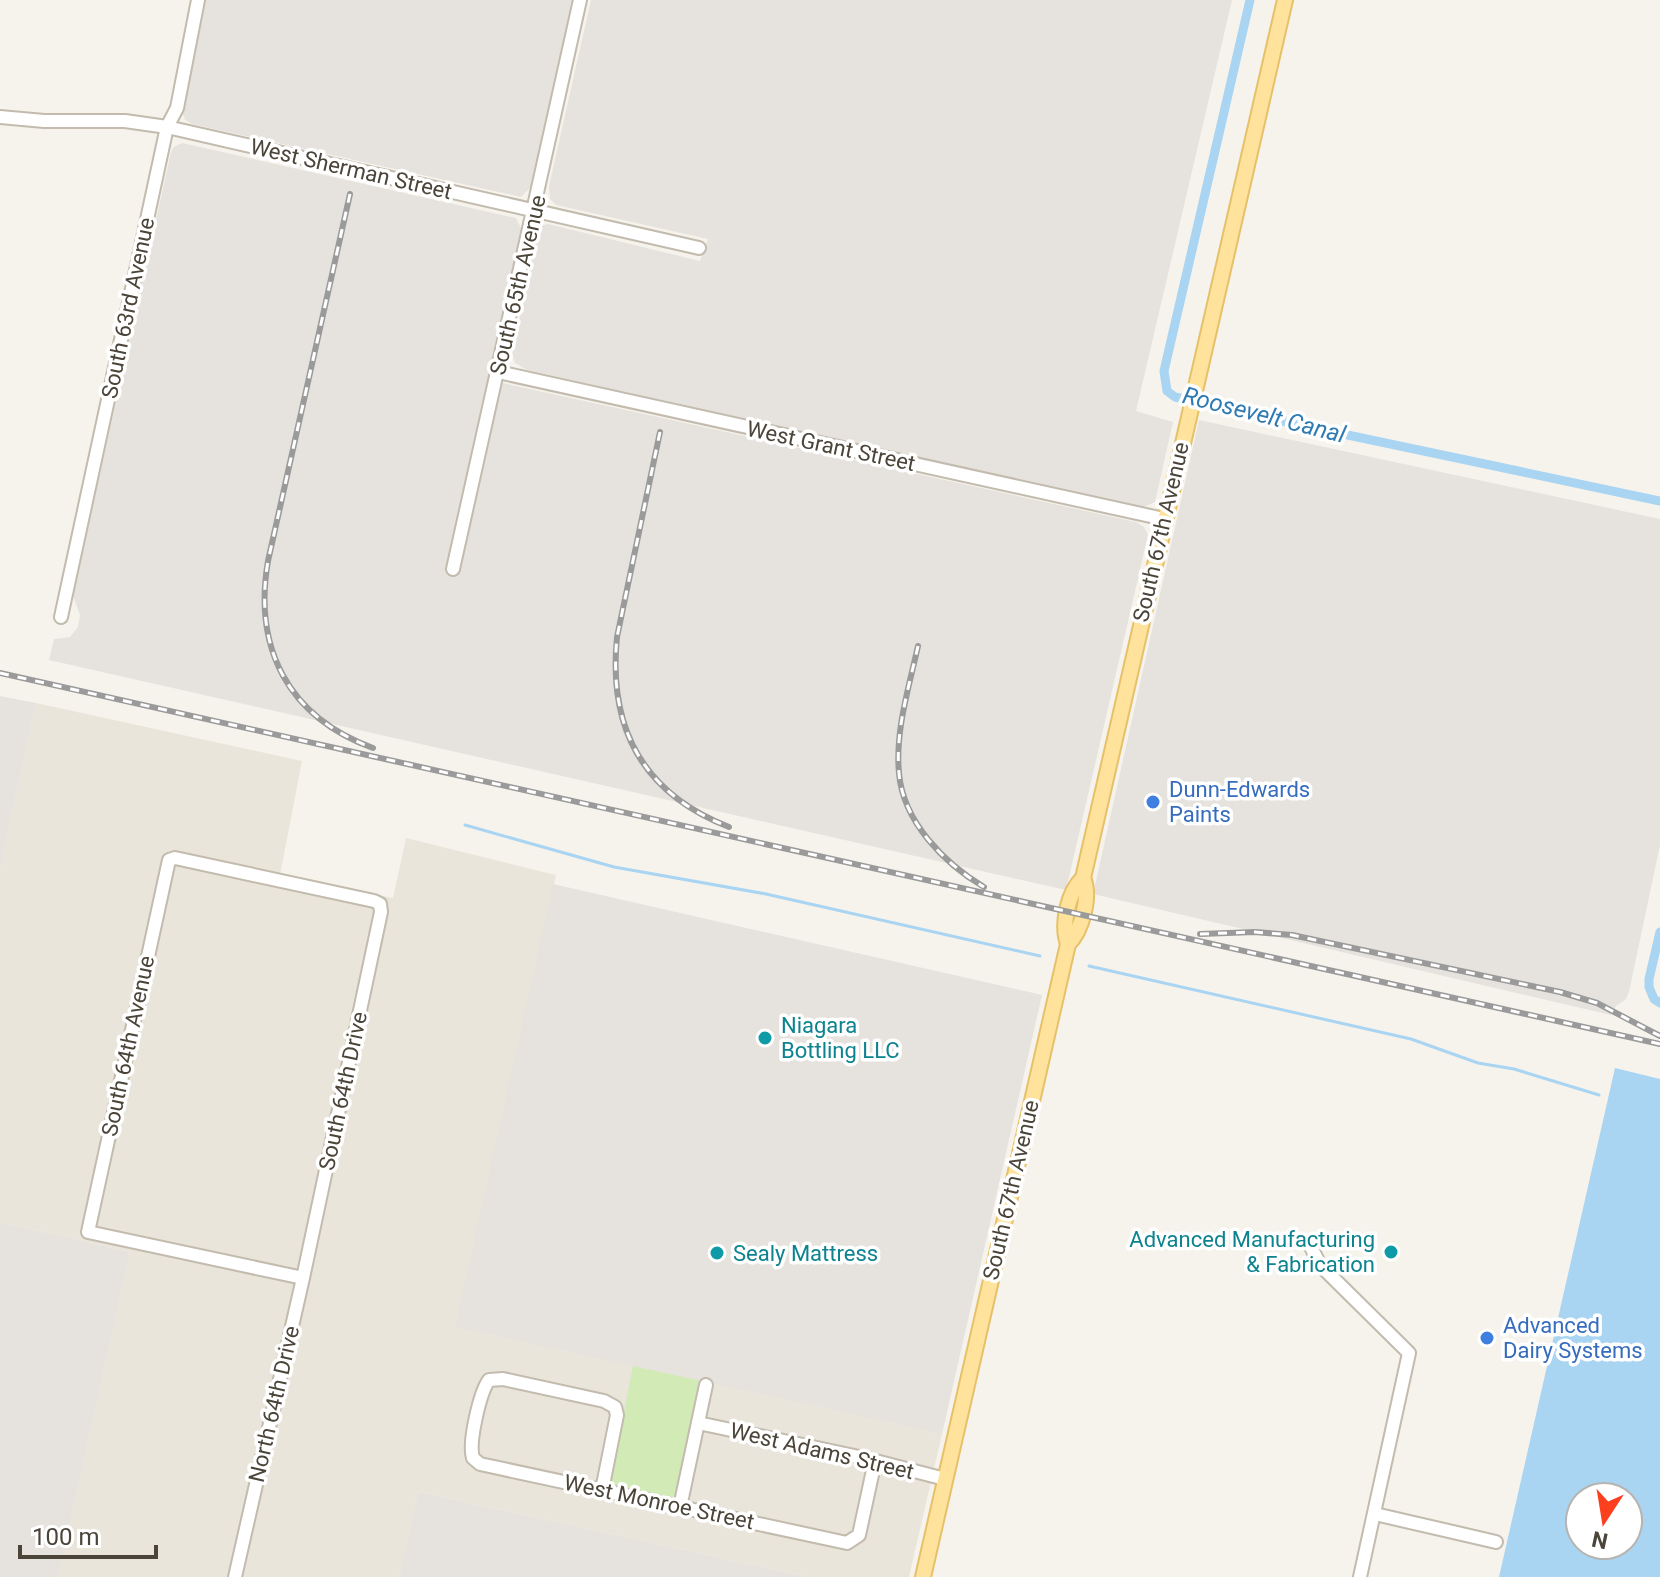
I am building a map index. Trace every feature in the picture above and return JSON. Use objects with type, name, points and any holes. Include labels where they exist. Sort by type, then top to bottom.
[{"type":"main road","name":"South 67th Avenue","points":[[923,1577],[1068,944],[1077,936],[1088,889],[1083,878],[1285,0]]},
{"type":"street","name":"South 63rd Avenue","points":[[61,617],[167,127],[177,108],[198,0]]},
{"type":"street","name":"South 65th Avenue","points":[[453,569],[580,0]]},
{"type":"street","name":"West Sherman Street","points":[[0,117],[44,121],[125,121],[167,127],[699,248]]},
{"type":"street","name":"West Grant Street","points":[[498,372],[1164,519]]},
{"type":"street","name":"South 64th Avenue","points":[[303,1278],[88,1232],[169,860],[175,858],[380,904]]},
{"type":"street","name":"South 64th Drive","points":[[303,1278],[381,912],[380,904]]},
{"type":"street","points":[[1310,1245],[1320,1265],[1409,1353],[1360,1577]]},
{"type":"street","name":"North 64th Drive","points":[[235,1577],[303,1278]]},
{"type":"street","name":"West Monroe Street","points":[[602,1490],[617,1415],[615,1407],[604,1401],[503,1379],[489,1380],[482,1392],[471,1446],[473,1458],[480,1464],[847,1543],[859,1535],[875,1461]]},
{"type":"street","points":[[680,1507],[706,1385]]},
{"type":"street","name":"West Adams Street","points":[[698,1423],[945,1479]]},
{"type":"street","points":[[1375,1514],[1496,1542]]},
{"type":"shaded area","points":[[206,0],[573,0],[531,187],[521,197],[185,120],[182,112]]},
{"type":"shaded area","points":[[591,0],[1232,0],[1136,411],[1173,422],[1155,502],[1141,508],[527,370],[515,363],[512,355],[538,232],[543,225],[700,261],[708,239],[556,205],[550,199],[549,186]]},
{"type":"shaded area","points":[[182,143],[516,218],[522,230],[489,380],[1136,522],[1144,527],[1148,535],[1066,890],[49,660],[54,639],[70,637],[78,627],[80,615],[73,596],[171,152]]},
{"type":"shaded area","points":[[1199,420],[1660,519],[1660,845],[1629,992],[1611,1015],[1093,894]]},
{"type":"shaded area","points":[[0,696],[36,703],[0,868]]},
{"type":"shaded area","points":[[36,703],[302,761],[280,875],[393,898],[406,838],[556,875],[456,1327],[942,1434],[909,1577],[808,1577],[418,1492],[399,1577],[58,1577],[130,1252],[0,1222],[0,868]]},
{"type":"shaded area","points":[[553,884],[1042,995],[942,1434],[455,1327]]},
{"type":"shaded area","points":[[0,1222],[130,1252],[58,1577],[0,1577]]},
{"type":"shaded area","points":[[418,1492],[808,1577],[399,1577]]},
{"type":"green space","points":[[633,1366],[702,1381],[678,1490],[672,1498],[610,1483]]},
{"type":"water","points":[[1615,1068],[1660,1079],[1660,1577],[1499,1577]]},
{"type":"waterway","name":"Roosevelt Canal","points":[[1250,0],[1164,371],[1167,391],[1175,397],[1239,412],[1660,501]]},
{"type":"waterway","points":[[465,825],[614,867],[766,894],[1040,956]]},
{"type":"waterway","name":"Roosevelt Canal","points":[[1660,932],[1649,979],[1654,999],[1660,1003]]},
{"type":"waterway","points":[[1089,966],[1411,1039],[1478,1063],[1514,1069],[1599,1095]]},
{"type":"railway","points":[[350,194],[268,561],[266,623],[272,650],[283,676],[298,698],[343,735],[373,748]]},
{"type":"railway","points":[[660,432],[617,637],[618,700],[637,753],[653,776],[674,796],[699,813],[729,827]]},
{"type":"railway","points":[[918,646],[899,741],[902,791],[917,825],[928,840],[969,878],[984,887]]},
{"type":"railway","points":[[0,673],[1660,1044]]},
{"type":"railway","points":[[1200,934],[1255,932],[1292,935],[1560,992],[1597,1003],[1660,1036]]},
{"type":"place","name":"Dunn-Edwards Paints","points":[[1153,802]]},
{"type":"place","name":"Niagara Bottling LLC","points":[[765,1038]]},
{"type":"place","name":"Advanced Manufacturing & Fabrication","points":[[1391,1252]]},
{"type":"place","name":"Sealy Mattress","points":[[717,1253]]},
{"type":"place","name":"Advanced Dairy Systems","points":[[1487,1338]]}]
